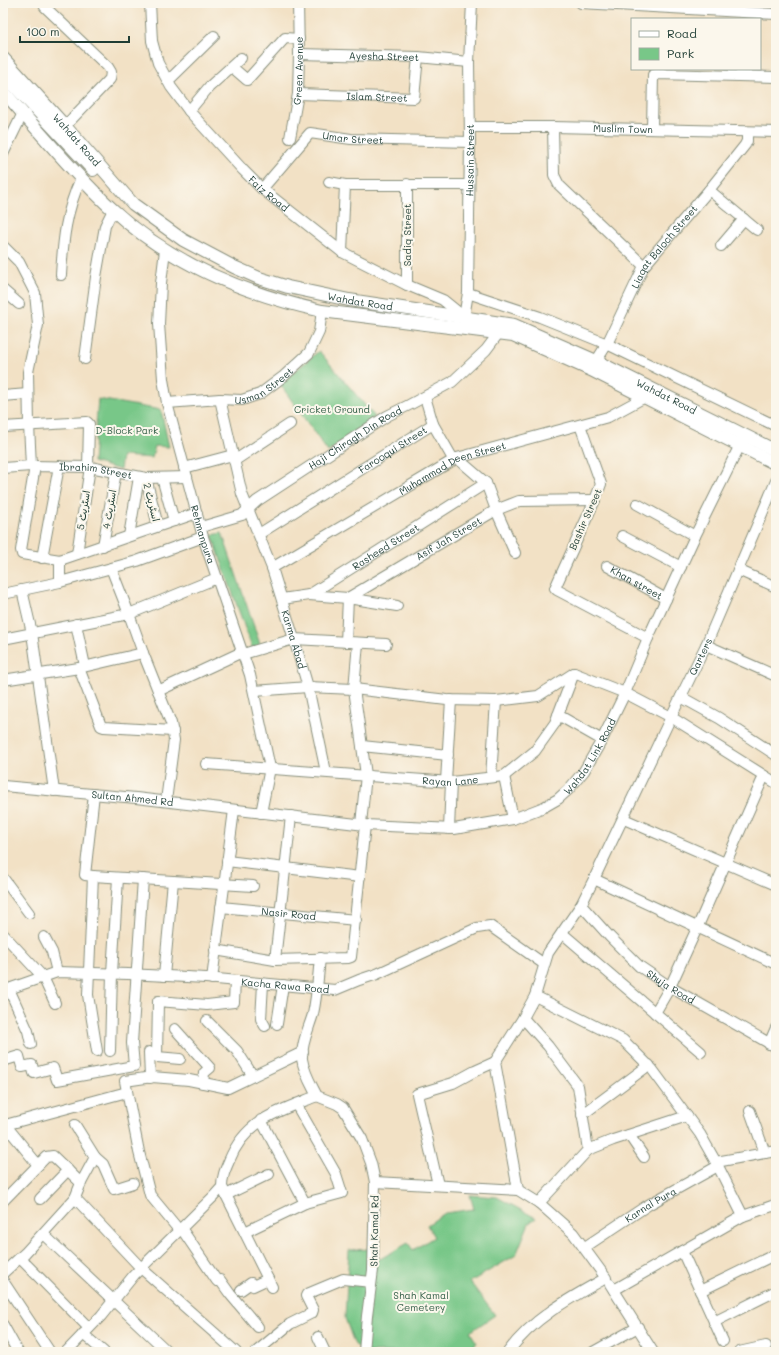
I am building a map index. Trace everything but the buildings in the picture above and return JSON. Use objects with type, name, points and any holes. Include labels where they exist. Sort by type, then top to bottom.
[{"type":"main road","name":"Wahdat Road","points":[[3,58],[133,204],[183,240],[234,267],[259,278],[288,287],[464,323],[498,334],[513,335],[594,366],[645,397],[742,441],[776,450]]},
{"type":"main road","points":[[3,74],[76,153],[110,186],[133,204]]},
{"type":"main road","name":"Wahdat Road","points":[[3,91],[81,178],[113,210],[165,250],[203,271],[248,291],[322,311],[464,323],[514,325],[742,441],[776,464]]},
{"type":"street","points":[[44,3],[45,7],[108,67],[111,72],[110,79],[65,126]]},
{"type":"street","name":"Faiz Road","points":[[150,3],[152,41],[158,64],[189,111],[243,170],[262,189],[342,252],[407,285],[443,300],[464,323]]},
{"type":"street","name":"Green Avenue","points":[[290,138],[298,94],[298,3]]},
{"type":"street","name":"Hussain Street","points":[[464,323],[468,293],[470,142],[469,62],[472,3]]},
{"type":"street","points":[[581,3],[776,14]]},
{"type":"street","points":[[168,81],[214,36]]},
{"type":"street","points":[[232,67],[247,80],[285,38],[299,39]]},
{"type":"street","name":"Ayesha Street","points":[[299,54],[418,56],[469,62]]},
{"type":"street","name":"Islam Street","points":[[298,94],[414,98],[418,56]]},
{"type":"street","points":[[189,111],[209,87],[241,58]]},
{"type":"street","points":[[652,130],[653,75],[776,76]]},
{"type":"street","points":[[3,154],[23,113]]},
{"type":"street","name":"Muslim Town","points":[[470,127],[553,127],[776,132]]},
{"type":"street","points":[[553,127],[554,175],[558,186],[644,266]]},
{"type":"street","name":"Umar Street","points":[[262,189],[310,132],[351,139],[470,142]]},
{"type":"street","name":"Liaqat Baloch Street","points":[[594,366],[607,344],[644,266],[745,145],[747,141],[747,132]]},
{"type":"street","points":[[61,275],[63,243],[68,209],[81,178]]},
{"type":"street","points":[[329,182],[345,184],[469,185]]},
{"type":"street","points":[[342,252],[345,184]]},
{"type":"street","name":"Sadiq Street","points":[[407,184],[407,285]]},
{"type":"street","points":[[709,190],[757,230]]},
{"type":"street","points":[[86,359],[96,277],[105,226],[113,210]]},
{"type":"street","points":[[721,246],[744,220]]},
{"type":"street","points":[[3,246],[18,262],[35,293],[38,325],[28,372],[28,425],[33,466],[20,552],[42,558],[60,560],[197,513]]},
{"type":"street","name":"Rehmanpura","points":[[165,250],[161,283],[159,324],[163,379],[167,403],[202,532],[243,653],[254,691],[270,768],[262,813]]},
{"type":"street","points":[[3,290],[19,304]]},
{"type":"street","points":[[468,293],[540,317],[607,344],[776,426]]},
{"type":"street","name":"Usman Street","points":[[167,403],[220,399],[242,400],[260,394],[284,376],[310,353],[319,332],[322,311]]},
{"type":"street","name":"Haji Chiragh Din Road","points":[[3,594],[60,582],[136,561],[242,515],[257,501],[386,416],[452,382],[486,350],[498,334]]},
{"type":"street","points":[[3,396],[28,394]]},
{"type":"street","points":[[425,397],[433,424]]},
{"type":"street","name":"Muhammad Deen Street","points":[[272,568],[457,458],[608,417],[645,397]]},
{"type":"street","name":"Karma Abad","points":[[220,399],[242,494],[272,568],[308,687],[326,772]]},
{"type":"street","name":"اسٹریٹ 5","points":[[28,425],[87,422],[89,424],[89,467],[76,554]]},
{"type":"street","name":"Ibrahim Street","points":[[3,468],[33,466],[89,467],[143,477],[162,478],[234,458],[290,424]]},
{"type":"street","name":"Farooqui Street","points":[[259,534],[433,424],[453,459],[457,458],[486,484],[515,552]]},
{"type":"street","points":[[3,427],[28,425]]},
{"type":"street","name":"Bashir Street","points":[[580,425],[601,484],[555,588],[648,638]]},
{"type":"street","name":"Wahdat Link Road","points":[[262,813],[363,824],[454,829],[513,819],[544,807],[558,799],[569,789],[584,771],[602,740],[625,693],[648,638],[695,536],[742,441]]},
{"type":"street","points":[[42,558],[59,466]]},
{"type":"street","name":"اسٹریٹ 4","points":[[103,546],[116,472]]},
{"type":"street","points":[[129,536],[143,477]]},
{"type":"street","name":"اسٹریٹ 2","points":[[143,477],[158,526]]},
{"type":"street","points":[[162,478],[174,521]]},
{"type":"street","name":"Qarters","points":[[562,933],[581,905],[624,819],[706,645],[738,570],[773,496],[776,481]]},
{"type":"street","name":"Rasheed Street","points":[[282,599],[309,595],[486,484]]},
{"type":"street","name":"Asif Jah Street","points":[[348,598],[496,510],[519,501],[595,500]]},
{"type":"street","points":[[637,504],[695,536]]},
{"type":"street","points":[[622,536],[681,567]]},
{"type":"street","points":[[60,560],[60,582]]},
{"type":"street","name":"Khan street","points":[[607,566],[666,600]]},
{"type":"street","points":[[111,568],[173,731],[174,740],[166,801]]},
{"type":"street","points":[[738,570],[776,587]]},
{"type":"street","points":[[3,639],[129,614],[217,578]]},
{"type":"street","points":[[22,590],[32,633],[54,791]]},
{"type":"street","points":[[309,595],[348,598],[397,606]]},
{"type":"street","points":[[346,642],[348,598]]},
{"type":"street","points":[[76,624],[82,667],[101,726],[173,731]]},
{"type":"street","points":[[158,691],[243,653],[294,639],[386,644]]},
{"type":"street","points":[[215,950],[274,960],[351,957],[360,877],[366,775],[354,689],[358,642]]},
{"type":"street","points":[[706,645],[776,676]]},
{"type":"street","points":[[3,680],[82,667],[143,653]]},
{"type":"street","points":[[574,673],[625,693],[671,717],[776,783]]},
{"type":"street","points":[[254,691],[308,687],[354,689],[451,700],[496,701],[538,696],[574,673]]},
{"type":"street","points":[[513,819],[504,776],[535,751],[555,724],[574,673]]},
{"type":"street","points":[[681,698],[719,718],[776,755]]},
{"type":"street","points":[[448,829],[448,755],[451,700]]},
{"type":"street","points":[[491,777],[496,701]]},
{"type":"street","points":[[558,715],[602,740]]},
{"type":"street","points":[[362,746],[448,755]]},
{"type":"street","name":"Rayan Lane","points":[[206,764],[448,782],[504,776]]},
{"type":"street","points":[[655,1013],[670,986],[698,926],[764,776]]},
{"type":"street","name":"Sultan Ahmed Rd","points":[[3,786],[166,801],[262,813]]},
{"type":"street","points":[[94,794],[85,875],[253,886]]},
{"type":"street","points":[[212,979],[234,810]]},
{"type":"street","points":[[274,960],[291,816]]},
{"type":"street","points":[[624,819],[776,885]]},
{"type":"street","points":[[227,861],[360,877]]},
{"type":"street","points":[[93,876],[88,996],[97,1051]]},
{"type":"street","points":[[3,878],[29,913]]},
{"type":"street","points":[[110,1052],[112,974],[118,878]]},
{"type":"street","points":[[594,879],[698,926],[776,964]]},
{"type":"street","points":[[3,1061],[19,1056],[22,1067],[32,1065],[34,1073],[53,1068],[57,1080],[133,1066],[132,1043],[143,880]]},
{"type":"street","points":[[164,976],[173,881]]},
{"type":"street","name":"Shuja Road","points":[[581,905],[639,966],[670,986],[773,1046]]},
{"type":"street","name":"Nasir Road","points":[[221,906],[356,920]]},
{"type":"street","name":"Kacha Rawa Road","points":[[6,990],[57,972],[137,974],[335,990],[378,974],[477,928],[490,926],[544,964]]},
{"type":"street","points":[[438,1185],[417,1094],[453,1083],[475,1070],[495,1062],[535,996],[548,953],[562,933],[701,1052]]},
{"type":"street","points":[[3,934],[43,977],[55,1003]]},
{"type":"street","points":[[44,937],[52,952],[57,972]]},
{"type":"street","points":[[320,958],[318,989],[313,1013],[304,1040],[302,1058],[305,1073],[317,1096],[343,1108],[362,1139],[371,1163],[375,1182]]},
{"type":"street","points":[[180,1059],[157,1057],[158,1001],[207,1005],[234,1002],[235,981]]},
{"type":"street","points":[[263,984],[261,1019],[265,1026]]},
{"type":"street","points":[[277,1024],[283,985]]},
{"type":"street","points":[[6,990],[28,1031],[31,1044]]},
{"type":"street","points":[[535,996],[623,1040],[648,1066],[700,1134],[743,1216]]},
{"type":"street","points":[[523,1018],[548,1046],[578,1086],[588,1150]]},
{"type":"street","points":[[207,1021],[237,1051],[253,1076]]},
{"type":"street","points":[[175,1028],[210,1068],[204,1072],[203,1083]]},
{"type":"street","points":[[773,1046],[776,1028]]},
{"type":"street","points":[[149,1052],[150,1078]]},
{"type":"street","points":[[258,1327],[220,1280],[217,1281],[180,1229],[150,1195],[139,1152],[126,1080],[150,1078],[189,1080],[228,1088],[303,1052]]},
{"type":"street","points":[[495,1062],[518,1190],[539,1203],[573,1233],[585,1247],[638,1327],[652,1352]]},
{"type":"street","points":[[582,1115],[648,1066]]},
{"type":"street","points":[[38,1165],[4,1123],[127,1092]]},
{"type":"street","points":[[241,1290],[251,1283],[253,1286],[270,1283],[224,1191],[222,1177],[232,1154],[244,1136],[262,1120],[317,1096]]},
{"type":"street","points":[[245,1232],[305,1203],[342,1193],[336,1174],[296,1104]]},
{"type":"street","points":[[750,1111],[765,1153]]},
{"type":"street","points":[[539,1203],[588,1150],[629,1134],[687,1116]]},
{"type":"street","points":[[262,1120],[305,1203]]},
{"type":"street","points":[[75,1125],[95,1157],[103,1164],[114,1189],[133,1183]]},
{"type":"street","points":[[629,1134],[644,1157]]},
{"type":"street","name":"Karnal Pura","points":[[585,1247],[648,1205],[717,1164],[776,1151]]},
{"type":"street","points":[[3,1201],[46,1157],[53,1156],[81,1183]]},
{"type":"street","points":[[3,1273],[20,1258],[75,1198],[95,1157]]},
{"type":"street","points":[[40,1199],[68,1170]]},
{"type":"street","points":[[66,1352],[141,1268],[213,1197],[224,1191],[269,1174]]},
{"type":"street","name":"Shah Kamal Rd","points":[[364,1352],[373,1270],[375,1182],[518,1190]]},
{"type":"street","points":[[75,1198],[141,1268],[236,1352]]},
{"type":"street","points":[[614,1290],[743,1216],[772,1206],[776,1207]]},
{"type":"street","points":[[43,1234],[168,1352]]},
{"type":"street","points":[[682,1251],[723,1341]]},
{"type":"street","points":[[700,1291],[776,1254]]},
{"type":"street","points":[[20,1258],[104,1352]]},
{"type":"street","points":[[508,1352],[525,1332],[561,1304],[606,1278]]},
{"type":"street","points":[[256,1352],[290,1324],[312,1313],[313,1310],[306,1296],[307,1294],[344,1279],[371,1282]]},
{"type":"street","points":[[3,1281],[50,1352]]},
{"type":"street","points":[[714,1322],[776,1292]]},
{"type":"street","points":[[3,1324],[18,1352]]},
{"type":"street","points":[[593,1352],[638,1327]]},
{"type":"street","points":[[318,1337],[325,1352]]},
{"type":"street","points":[[739,1352],[752,1351],[766,1346]]},
{"type":"green space","name":"Cricket Ground","points":[[319,351],[375,417],[328,452],[280,384]]},
{"type":"green space","name":"D-Block Park","points":[[98,399],[161,410],[169,447],[155,446],[152,458],[122,456],[120,470],[93,462]]},
{"type":"green space","points":[[222,533],[261,647],[252,648],[212,535]]},
{"type":"green space","name":"Shah Kamal Cemetery","points":[[470,1195],[497,1197],[536,1218],[529,1223],[516,1255],[470,1282],[495,1315],[470,1332],[477,1343],[464,1352],[361,1352],[354,1343],[345,1318],[349,1250],[372,1249],[380,1259],[408,1243],[413,1250],[434,1237],[427,1225],[445,1213],[474,1209]]}]
